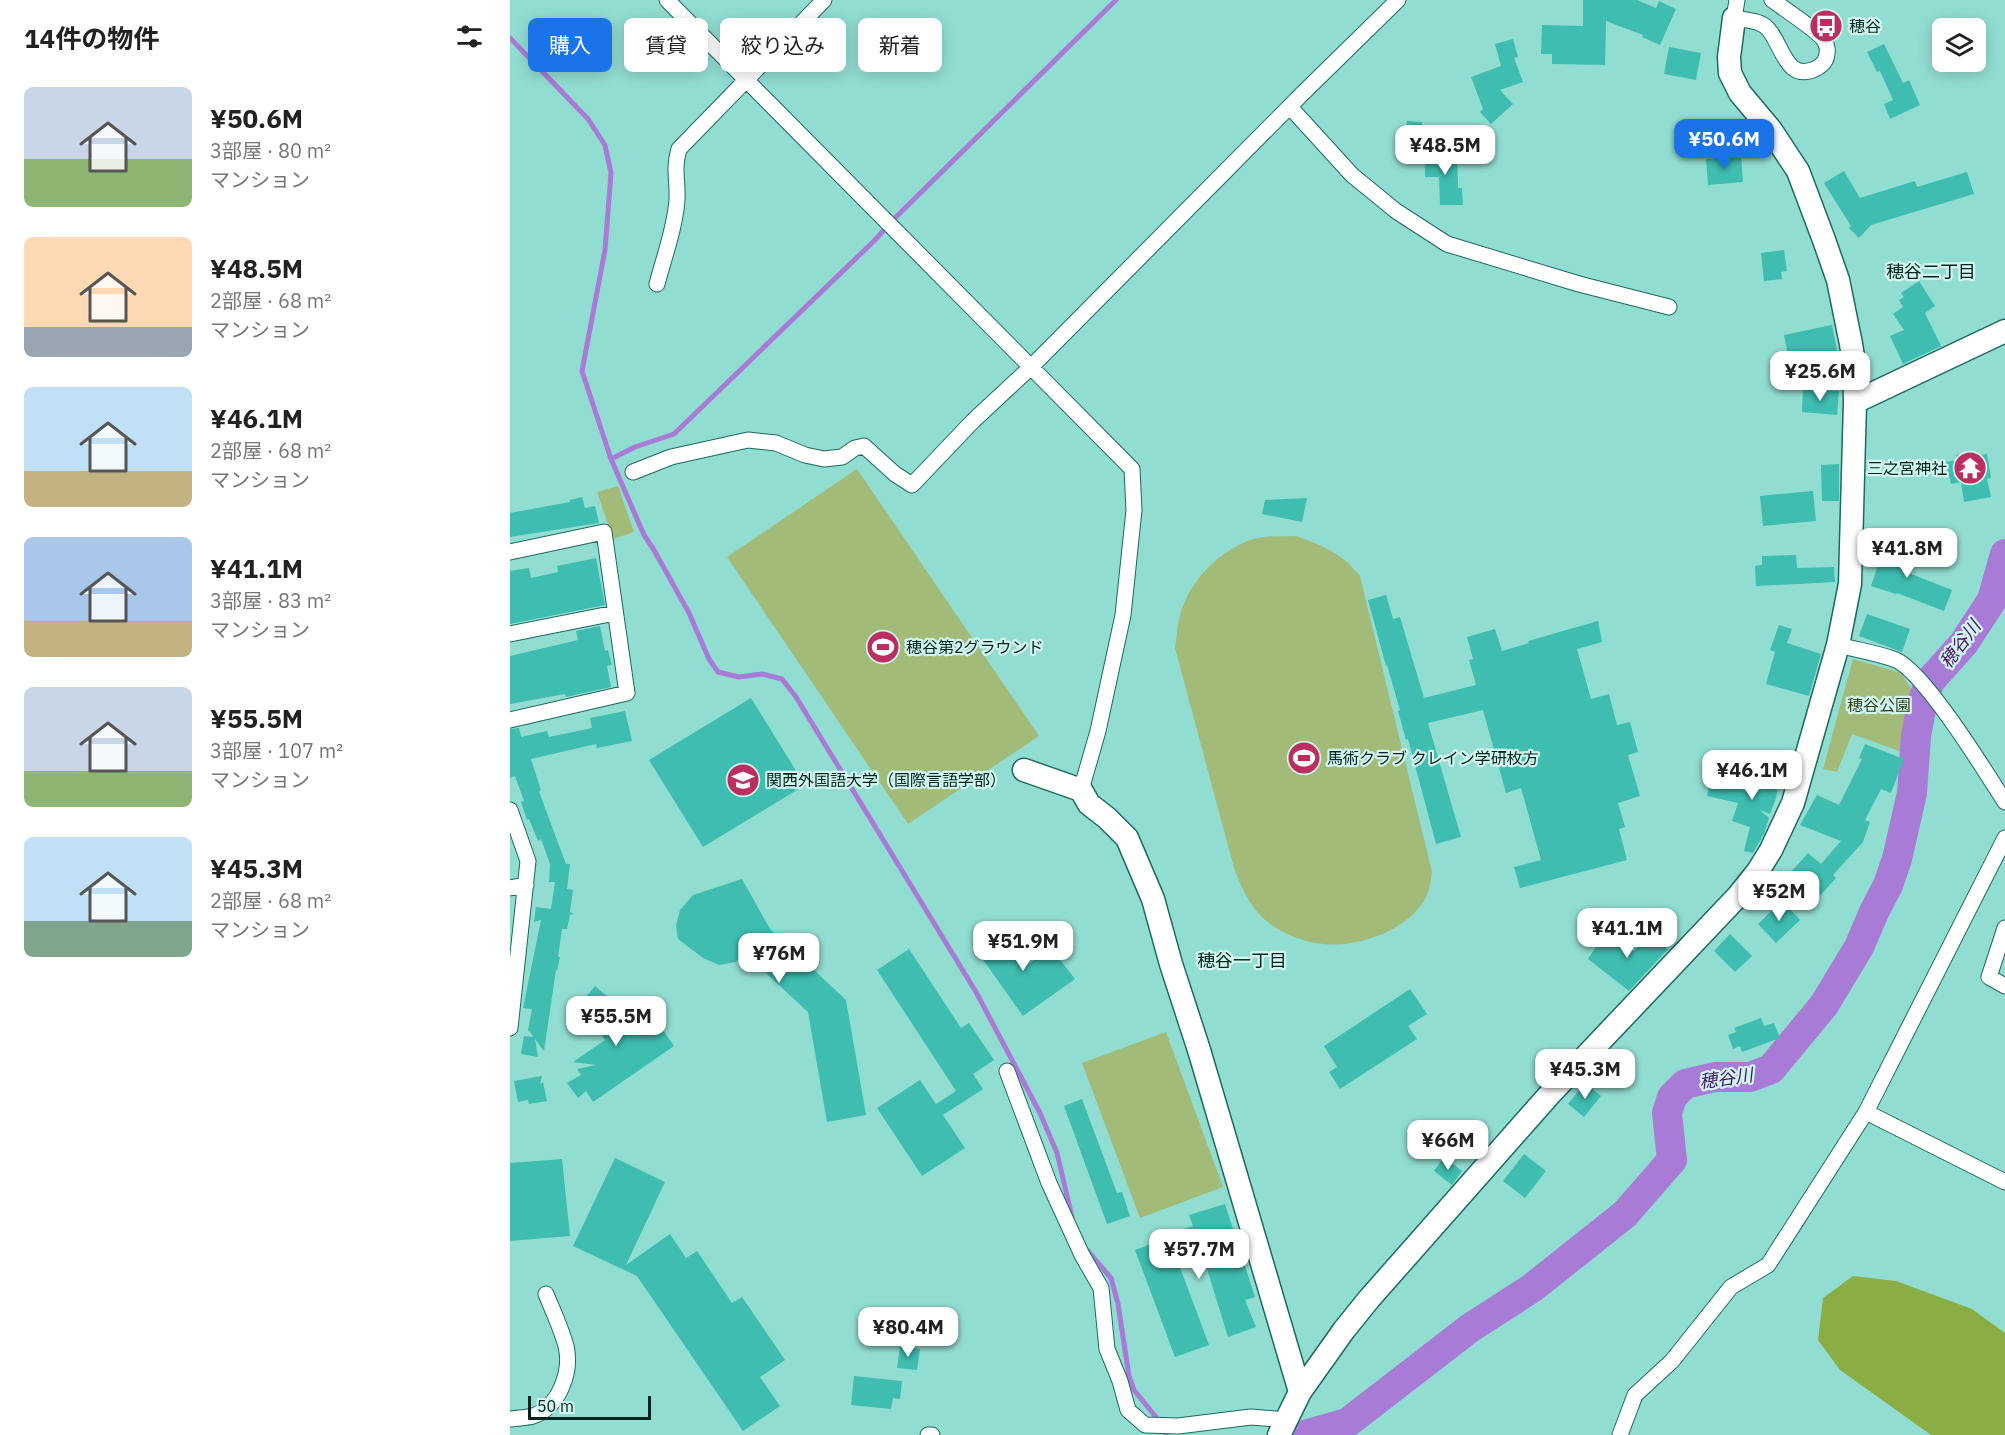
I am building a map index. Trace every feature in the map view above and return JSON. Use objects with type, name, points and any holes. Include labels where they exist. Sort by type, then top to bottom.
[{"type":"street","points":[[667,0],[1132,469],[1134,510],[1123,615],[1098,731],[1081,790]]},
{"type":"street","points":[[657,284],[677,200],[675,164],[679,148],[824,0]]},
{"type":"street","points":[[633,472],[671,457],[748,440],[776,443],[805,455],[824,459],[842,457],[855,448],[864,446],[895,474],[912,485],[973,421],[1398,0]]},
{"type":"street","points":[[1007,1071],[1049,1183],[1082,1255],[1101,1288],[1107,1349],[1120,1381],[1128,1410],[1145,1425],[1178,1426],[1251,1417],[1282,1428],[1300,1392],[1344,1330],[1430,1228],[1550,1094],[1738,896],[1758,871],[1772,850],[1792,803],[1838,645],[1850,584],[1855,402],[1854,363],[1838,280],[1798,171],[1781,144],[1740,93],[1730,73],[1729,57],[1735,9],[1766,27],[1772,33],[1787,63],[1796,69],[1812,70],[1825,61],[1828,54],[1824,39],[1772,0]]},
{"type":"street","points":[[1290,107],[1352,175],[1396,211],[1447,244],[1578,284],[1669,307]]},
{"type":"street","points":[[1855,402],[2005,331]]},
{"type":"street","points":[[510,552],[604,532],[627,693],[510,720]]},
{"type":"street","points":[[510,634],[615,613]]},
{"type":"street","points":[[1838,645],[1897,661],[1919,678],[1965,740],[2005,802]]},
{"type":"street","points":[[1023,770],[1081,790],[1089,804],[1127,838],[1154,899],[1171,964],[1300,1392]]},
{"type":"street","points":[[510,810],[528,861],[513,973],[510,1028]]},
{"type":"street","points":[[1620,1435],[1635,1395],[1672,1361],[1731,1287],[1768,1265],[1866,1112],[2005,838]]},
{"type":"street","points":[[510,888],[526,885]]},
{"type":"street","points":[[2005,928],[1989,977],[2005,986]]},
{"type":"street","points":[[1866,1112],[2005,1182]]},
{"type":"street","points":[[510,1419],[533,1416],[555,1401],[566,1374],[566,1348],[546,1294]]},
{"type":"green space","name":"穂谷第2グラウンド","points":[[857,469],[1039,736],[908,824],[727,557]]},
{"type":"green space","points":[[618,486],[634,532],[613,539],[597,492]]},
{"type":"green space","name":"馬術クラブ クレイン学研枚方","points":[[1296,536],[1331,551],[1346,561],[1360,576],[1432,872],[1427,895],[1420,907],[1409,918],[1383,934],[1352,943],[1323,944],[1292,936],[1277,929],[1264,919],[1250,902],[1234,868],[1175,648],[1181,612],[1186,600],[1192,588],[1209,567],[1230,550],[1254,539]]},
{"type":"green space","name":"穂谷公園","points":[[1853,659],[1901,673],[1927,713],[1910,755],[1852,734],[1837,772],[1823,769]]},
{"type":"green space","points":[[1166,1032],[1223,1187],[1140,1218],[1082,1063]]},
{"type":"green space","points":[[1853,1276],[1896,1281],[1972,1309],[2005,1333],[2005,1435],[1931,1435],[1840,1370],[1818,1340],[1823,1298]]},
{"type":"building","points":[[1583,0],[1637,0],[1656,8],[1659,1],[1676,9],[1660,45],[1642,37],[1643,35],[1606,21],[1605,65],[1552,64],[1552,54],[1541,54],[1542,25],[1583,26]]},
{"type":"building","points":[[1513,39],[1518,57],[1514,58],[1523,82],[1500,90],[1513,104],[1491,124],[1480,112],[1483,109],[1471,77],[1501,66],[1495,44]]},
{"type":"building","points":[[1884,44],[1903,83],[1909,80],[1920,105],[1890,119],[1884,104],[1893,100],[1880,71],[1877,72],[1867,52]]},
{"type":"building","points":[[1669,47],[1701,53],[1696,80],[1664,74]]},
{"type":"building","points":[[1407,121],[1422,122],[1421,138],[1406,137]]},
{"type":"building","points":[[1457,151],[1458,188],[1462,188],[1463,205],[1440,205],[1439,177],[1425,177],[1425,152]]},
{"type":"building","points":[[1741,156],[1743,182],[1708,185],[1706,159]]},
{"type":"building","points":[[1844,171],[1860,198],[1915,181],[1917,187],[1967,172],[1974,194],[1871,225],[1859,238],[1849,228],[1851,226],[1824,183]]},
{"type":"building","points":[[1784,250],[1787,271],[1781,272],[1782,279],[1764,281],[1761,253]]},
{"type":"building","points":[[1919,281],[1935,306],[1925,313],[1941,346],[1903,364],[1890,336],[1904,330],[1893,314],[1903,307],[1899,300],[1904,297],[1901,293]]},
{"type":"building","points":[[1832,325],[1838,355],[1790,365],[1784,335]]},
{"type":"building","points":[[1803,389],[1839,391],[1837,415],[1802,412]]},
{"type":"building","points":[[1972,452],[1972,456],[1987,454],[1991,478],[1987,479],[1991,497],[1964,502],[1961,482],[1951,484],[1946,462],[1957,460],[1956,455]]},
{"type":"building","points":[[1839,464],[1839,501],[1822,501],[1821,465]]},
{"type":"building","points":[[1813,491],[1816,521],[1763,526],[1760,496]]},
{"type":"building","points":[[582,497],[585,508],[595,506],[599,523],[510,537],[510,513],[570,502],[570,500]]},
{"type":"building","points":[[1307,498],[1302,522],[1262,514],[1265,500]]},
{"type":"building","points":[[1893,541],[1914,548],[1906,572],[1952,590],[1944,611],[1897,593],[1871,586],[1883,550],[1890,552]]},
{"type":"building","points":[[1796,555],[1797,568],[1834,567],[1835,582],[1756,586],[1755,566],[1762,565],[1762,556]]},
{"type":"building","points":[[596,558],[605,605],[510,624],[510,571],[529,568],[531,578],[558,572],[557,566]]},
{"type":"building","points":[[1386,595],[1393,619],[1400,617],[1424,698],[1476,685],[1469,660],[1473,659],[1467,637],[1495,629],[1502,651],[1598,621],[1602,642],[1577,649],[1591,699],[1609,694],[1617,725],[1630,722],[1638,752],[1628,755],[1640,796],[1618,803],[1625,827],[1619,829],[1627,860],[1520,888],[1514,867],[1541,860],[1521,788],[1506,793],[1483,710],[1428,723],[1461,837],[1436,844],[1368,600]]},
{"type":"building","points":[[1867,614],[1910,629],[1902,652],[1859,636]]},
{"type":"building","points":[[1779,625],[1792,629],[1787,643],[1821,654],[1809,696],[1766,684],[1775,652],[1770,650]]},
{"type":"building","points":[[600,626],[605,651],[608,650],[612,665],[607,666],[611,687],[566,697],[565,694],[510,704],[510,656],[578,640],[576,631]]},
{"type":"building","points":[[751,698],[805,785],[703,847],[649,760]]},
{"type":"building","points":[[625,711],[632,741],[597,748],[596,744],[531,759],[544,805],[566,864],[570,864],[567,889],[573,890],[570,912],[574,914],[570,915],[567,929],[562,929],[558,957],[560,957],[544,1051],[535,1039],[538,1057],[521,1054],[524,1036],[534,1037],[528,1030],[532,1009],[523,1008],[541,920],[534,922],[536,907],[551,909],[555,882],[549,882],[550,864],[541,839],[538,841],[529,819],[527,820],[521,802],[524,801],[515,776],[510,778],[510,729],[519,728],[521,737],[547,731],[549,737],[592,728],[590,718]]},
{"type":"building","points":[[1865,744],[1904,759],[1891,793],[1881,789],[1865,820],[1870,822],[1863,842],[1833,875],[1836,878],[1819,897],[1791,872],[1808,853],[1821,864],[1841,841],[1800,825],[1817,795],[1839,805],[1862,759],[1859,758]]},
{"type":"building","points":[[1753,763],[1781,768],[1776,798],[1770,814],[1760,810],[1769,818],[1764,834],[1753,853],[1744,851],[1750,827],[1732,821],[1738,803],[1707,796],[1710,782],[1748,791]]},
{"type":"building","points":[[742,879],[770,929],[846,1000],[866,1115],[827,1122],[808,1012],[744,953],[736,962],[719,965],[703,958],[678,939],[676,926],[680,910],[693,895]]},
{"type":"building","points":[[1782,901],[1800,920],[1776,943],[1758,924]]},
{"type":"building","points":[[997,926],[1026,966],[1051,948],[1075,979],[1023,1016],[972,944]]},
{"type":"building","points":[[1605,933],[1634,951],[1650,933],[1668,949],[1629,991],[1588,959]]},
{"type":"building","points":[[1730,934],[1752,956],[1735,972],[1714,951]]},
{"type":"building","points":[[909,949],[961,1028],[969,1023],[994,1060],[973,1074],[983,1089],[943,1115],[965,1148],[922,1176],[877,1108],[920,1080],[936,1104],[956,1091],[877,970]]},
{"type":"building","points":[[595,986],[644,1028],[656,1020],[674,1046],[593,1102],[586,1091],[578,1098],[567,1083],[581,1075],[577,1069],[596,1065],[573,1062],[605,1040],[580,1004]]},
{"type":"building","points":[[1410,989],[1427,1014],[1408,1026],[1417,1039],[1340,1089],[1329,1072],[1337,1067],[1324,1046]]},
{"type":"building","points":[[1761,1018],[1764,1026],[1774,1023],[1780,1038],[1742,1052],[1740,1046],[1733,1049],[1728,1035],[1736,1032],[1734,1028]]},
{"type":"building","points":[[542,1076],[540,1084],[543,1082],[547,1101],[529,1104],[528,1100],[518,1102],[514,1081]]},
{"type":"building","points":[[1585,1083],[1601,1096],[1584,1117],[1568,1104]]},
{"type":"building","points":[[1082,1099],[1117,1193],[1122,1192],[1130,1216],[1107,1224],[1064,1106]]},
{"type":"building","points":[[1524,1154],[1546,1171],[1525,1198],[1503,1181]]},
{"type":"building","points":[[1444,1157],[1462,1171],[1452,1185],[1434,1171]]},
{"type":"building","points":[[615,1158],[665,1182],[626,1265],[670,1234],[686,1258],[697,1251],[732,1303],[742,1297],[785,1360],[760,1377],[780,1406],[743,1431],[637,1276],[573,1246]]},
{"type":"building","points":[[562,1159],[570,1236],[510,1241],[510,1163]]},
{"type":"building","points":[[1225,1204],[1255,1297],[1245,1300],[1256,1327],[1228,1337],[1200,1246],[1175,1254],[1209,1345],[1175,1357],[1135,1250],[1179,1234],[1178,1231],[1193,1226],[1189,1215]]},
{"type":"building","points":[[900,1347],[920,1349],[917,1370],[897,1368]]},
{"type":"building","points":[[854,1376],[902,1381],[900,1399],[893,1398],[891,1409],[851,1405]]},
{"type":"waterway","points":[[611,459],[635,447],[674,434],[874,241],[1116,0]]},
{"type":"waterway","points":[[510,38],[588,119],[605,145],[611,173],[605,250],[582,371],[611,459],[644,535],[689,613],[709,659],[718,672],[739,677],[762,674],[782,679],[796,697],[976,992],[1040,1113],[1057,1153],[1072,1217]]},
{"type":"waterway","name":"穂谷川","points":[[1305,1435],[1347,1423],[1470,1328],[1532,1288],[1625,1214],[1672,1160],[1667,1113],[1672,1097],[1685,1084],[1715,1077],[1750,1077],[1771,1069],[1824,1005],[1859,947],[1888,885],[1897,859],[1912,793],[1916,736],[1922,703],[1930,681],[1964,643],[1992,600],[2005,554]]},
{"type":"waterway","points":[[1086,1249],[1111,1278],[1118,1304],[1129,1376],[1134,1390],[1164,1427],[1166,1435]]},
{"type":"place","name":"穂谷","points":[[1826,26]]},
{"type":"place","name":"三之宮神社","points":[[1970,468]]},
{"type":"place","name":"穂谷第2グラウンド","points":[[883,647]]},
{"type":"place","name":"馬術クラブ クレイン学研枚方","points":[[1304,758]]},
{"type":"place","name":"関西外国語大学（国際言語学部）","points":[[743,780]]},
{"type":"district","name":"穂谷二丁目","points":[[1931,271]]},
{"type":"district","name":"穂谷一丁目","points":[[1242,960]]}]
